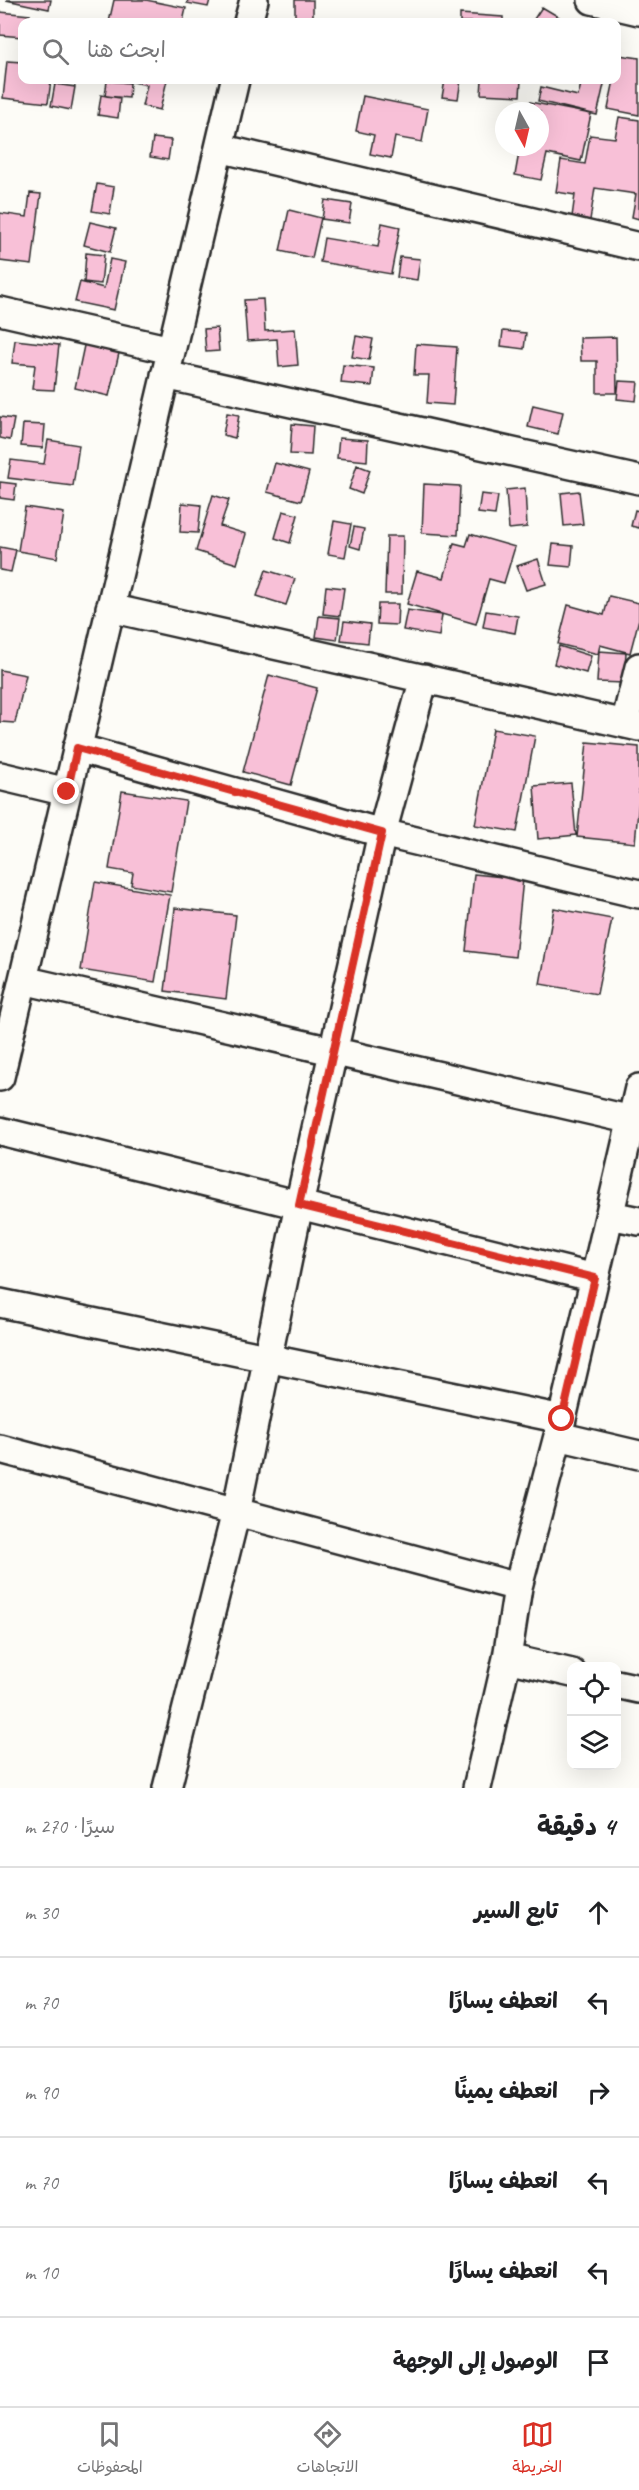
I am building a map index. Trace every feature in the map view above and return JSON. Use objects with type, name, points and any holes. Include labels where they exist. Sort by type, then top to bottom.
[{"type":"street","points":[[249,18],[254,0]]},
{"type":"street","points":[[592,0],[639,11]]},
{"type":"street","points":[[0,1077],[234,84]]},
{"type":"street","points":[[219,148],[639,247]]},
{"type":"street","points":[[0,311],[168,362],[639,480]]},
{"type":"street","points":[[110,608],[632,726],[639,667]]},
{"type":"street","points":[[167,1788],[236,1512],[299,1205],[382,833],[424,678]]},
{"type":"street","points":[[77,748],[382,833],[639,894]]},
{"type":"street","points":[[0,776],[67,792]]},
{"type":"street","points":[[23,980],[632,1120]]},
{"type":"street","points":[[477,1788],[507,1658],[518,1587],[560,1428],[639,1088]]},
{"type":"street","points":[[0,1131],[595,1278]]},
{"type":"street","points":[[610,1215],[639,1221]]},
{"type":"street","points":[[0,1303],[268,1359],[560,1428],[639,1455]]},
{"type":"street","points":[[0,1449],[518,1587]]},
{"type":"street","points":[[507,1658],[567,1672]]},
{"type":"street","points":[[621,1685],[639,1689]]},
{"type":"building","points":[[6,0],[51,0],[49,9]]},
{"type":"building","points":[[114,0],[146,0],[186,8],[184,18],[110,18]]},
{"type":"building","points":[[188,0],[210,0],[208,7],[187,3]]},
{"type":"building","points":[[295,0],[313,0],[313,18],[295,18]]},
{"type":"building","points":[[542,7],[559,17],[558,18],[535,18]]},
{"type":"building","points":[[0,12],[30,15],[30,18],[18,18],[18,37],[0,35]]},
{"type":"building","points":[[460,14],[503,17],[503,18],[460,18]]},
{"type":"building","points":[[621,55],[639,58],[639,115],[608,109],[613,84],[621,84]]},
{"type":"building","points":[[7,61],[18,62],[18,84],[50,84],[48,103],[3,98]]},
{"type":"building","points":[[55,84],[75,87],[71,110],[51,106]]},
{"type":"building","points":[[107,84],[130,84],[129,98],[105,96]]},
{"type":"building","points":[[142,84],[166,84],[160,110],[142,106],[147,85]]},
{"type":"building","points":[[444,84],[460,84],[458,99],[442,97]]},
{"type":"building","points":[[482,84],[521,84],[520,96],[481,94]]},
{"type":"building","points":[[581,84],[604,84],[597,115],[538,101],[541,87],[578,96]]},
{"type":"building","points":[[101,95],[120,98],[118,118],[98,115]]},
{"type":"building","points":[[363,96],[428,109],[422,142],[395,137],[391,158],[370,154],[374,135],[356,131]]},
{"type":"building","points":[[549,106],[591,114],[581,161],[549,154]]},
{"type":"building","points":[[619,117],[639,120],[639,219],[632,217],[636,194],[595,188],[590,220],[572,217],[575,195],[556,192],[561,160],[585,164],[590,135],[615,138]]},
{"type":"building","points":[[153,138],[171,140],[168,160],[150,157]]},
{"type":"building","points":[[518,156],[547,156],[541,180],[515,175]]},
{"type":"building","points":[[97,184],[114,187],[110,214],[92,211]]},
{"type":"building","points":[[30,193],[41,194],[32,265],[0,261],[0,213],[27,217]]},
{"type":"building","points":[[325,200],[352,204],[349,223],[322,219]]},
{"type":"building","points":[[289,210],[321,218],[312,258],[280,251]]},
{"type":"building","points":[[90,222],[116,228],[110,252],[84,245]]},
{"type":"building","points":[[382,223],[400,227],[391,274],[320,262],[324,238],[378,247]]},
{"type":"building","points":[[86,253],[104,255],[101,284],[84,282]]},
{"type":"building","points":[[400,257],[420,259],[417,280],[397,277]]},
{"type":"building","points":[[110,259],[125,262],[114,310],[75,302],[80,282],[104,288]]},
{"type":"building","points":[[263,299],[265,331],[295,329],[298,365],[279,367],[277,339],[247,341],[244,300]]},
{"type":"building","points":[[217,328],[219,351],[206,352],[204,329]]},
{"type":"building","points":[[503,331],[526,333],[524,349],[501,346]]},
{"type":"building","points":[[356,336],[373,339],[369,360],[352,357]]},
{"type":"building","points":[[616,337],[617,393],[597,393],[597,361],[581,361],[580,338]]},
{"type":"building","points":[[15,340],[59,345],[54,390],[32,389],[35,365],[12,363]]},
{"type":"building","points":[[85,341],[120,349],[109,396],[75,388]]},
{"type":"building","points":[[416,344],[457,347],[453,405],[427,403],[429,375],[414,375]]},
{"type":"building","points":[[343,365],[374,368],[372,386],[341,383]]},
{"type":"building","points":[[619,381],[638,382],[636,401],[617,399]]},
{"type":"building","points":[[533,405],[563,412],[558,434],[528,427]]},
{"type":"building","points":[[227,413],[239,415],[235,438],[223,435]]},
{"type":"building","points":[[0,417],[14,419],[10,440],[0,438]]},
{"type":"building","points":[[23,424],[45,425],[43,448],[21,446]]},
{"type":"building","points":[[292,424],[313,426],[311,455],[290,454]]},
{"type":"building","points":[[339,438],[368,440],[367,461],[337,458]]},
{"type":"building","points":[[48,440],[79,445],[73,486],[8,478],[11,460],[44,464]]},
{"type":"building","points":[[275,463],[309,472],[301,501],[267,492]]},
{"type":"building","points":[[357,465],[370,470],[362,494],[349,489]]},
{"type":"building","points":[[0,482],[16,484],[14,500],[0,498]]},
{"type":"building","points":[[424,484],[460,486],[458,535],[422,533]]},
{"type":"building","points":[[525,488],[527,527],[509,529],[506,490]]},
{"type":"building","points":[[579,491],[583,524],[564,526],[561,493]]},
{"type":"building","points":[[481,494],[498,496],[495,515],[478,513]]},
{"type":"building","points":[[213,495],[229,500],[220,526],[246,534],[237,564],[196,551]]},
{"type":"building","points":[[182,503],[201,505],[198,533],[180,532]]},
{"type":"building","points":[[25,507],[64,513],[57,558],[18,551]]},
{"type":"building","points":[[635,510],[639,511],[639,528],[631,526]]},
{"type":"building","points":[[283,511],[298,515],[290,543],[275,538]]},
{"type":"building","points":[[334,521],[351,524],[345,557],[328,554]]},
{"type":"building","points":[[354,527],[364,529],[360,549],[350,546]]},
{"type":"building","points":[[470,534],[515,547],[504,583],[489,579],[476,624],[407,604],[417,571],[444,578],[454,543],[466,546]]},
{"type":"building","points":[[387,536],[403,536],[402,594],[385,594]]},
{"type":"building","points":[[553,544],[573,546],[571,567],[550,565]]},
{"type":"building","points":[[0,547],[16,550],[11,572],[0,570]]},
{"type":"building","points":[[538,559],[546,584],[526,590],[517,566]]},
{"type":"building","points":[[266,570],[295,579],[286,605],[257,596]]},
{"type":"building","points":[[326,586],[344,588],[340,616],[323,614]]},
{"type":"building","points":[[609,596],[639,603],[639,619],[630,653],[600,645],[598,654],[558,644],[568,605],[604,615]]},
{"type":"building","points":[[378,604],[398,604],[397,625],[377,624]]},
{"type":"building","points":[[407,610],[442,615],[439,636],[403,630]]},
{"type":"building","points":[[486,611],[518,616],[515,633],[483,627]]},
{"type":"building","points":[[319,616],[340,618],[337,640],[316,637]]},
{"type":"building","points":[[344,621],[370,624],[368,643],[341,640]]},
{"type":"building","points":[[559,646],[591,656],[586,673],[554,664]]},
{"type":"building","points":[[599,651],[626,653],[624,683],[597,682]]},
{"type":"building","points":[[0,670],[26,675],[15,723],[0,722]]},
{"type":"building","points":[[269,675],[317,688],[291,785],[243,772]]},
{"type":"building","points":[[493,729],[535,736],[517,832],[475,825]]},
{"type":"building","points":[[587,742],[639,747],[639,800],[635,843],[577,837]]},
{"type":"building","points":[[571,783],[576,835],[538,839],[534,786]]},
{"type":"building","points":[[122,791],[186,801],[171,892],[131,885],[133,873],[109,869]]},
{"type":"building","points":[[474,874],[523,879],[515,957],[466,951]]},
{"type":"building","points":[[95,882],[170,895],[155,982],[81,970]]},
{"type":"building","points":[[175,908],[236,915],[226,999],[165,991]]},
{"type":"building","points":[[554,908],[612,919],[597,994],[540,984]]},
{"type":"route","points":[[67,792],[77,748],[382,833],[299,1205],[595,1278],[562,1419]]}]
